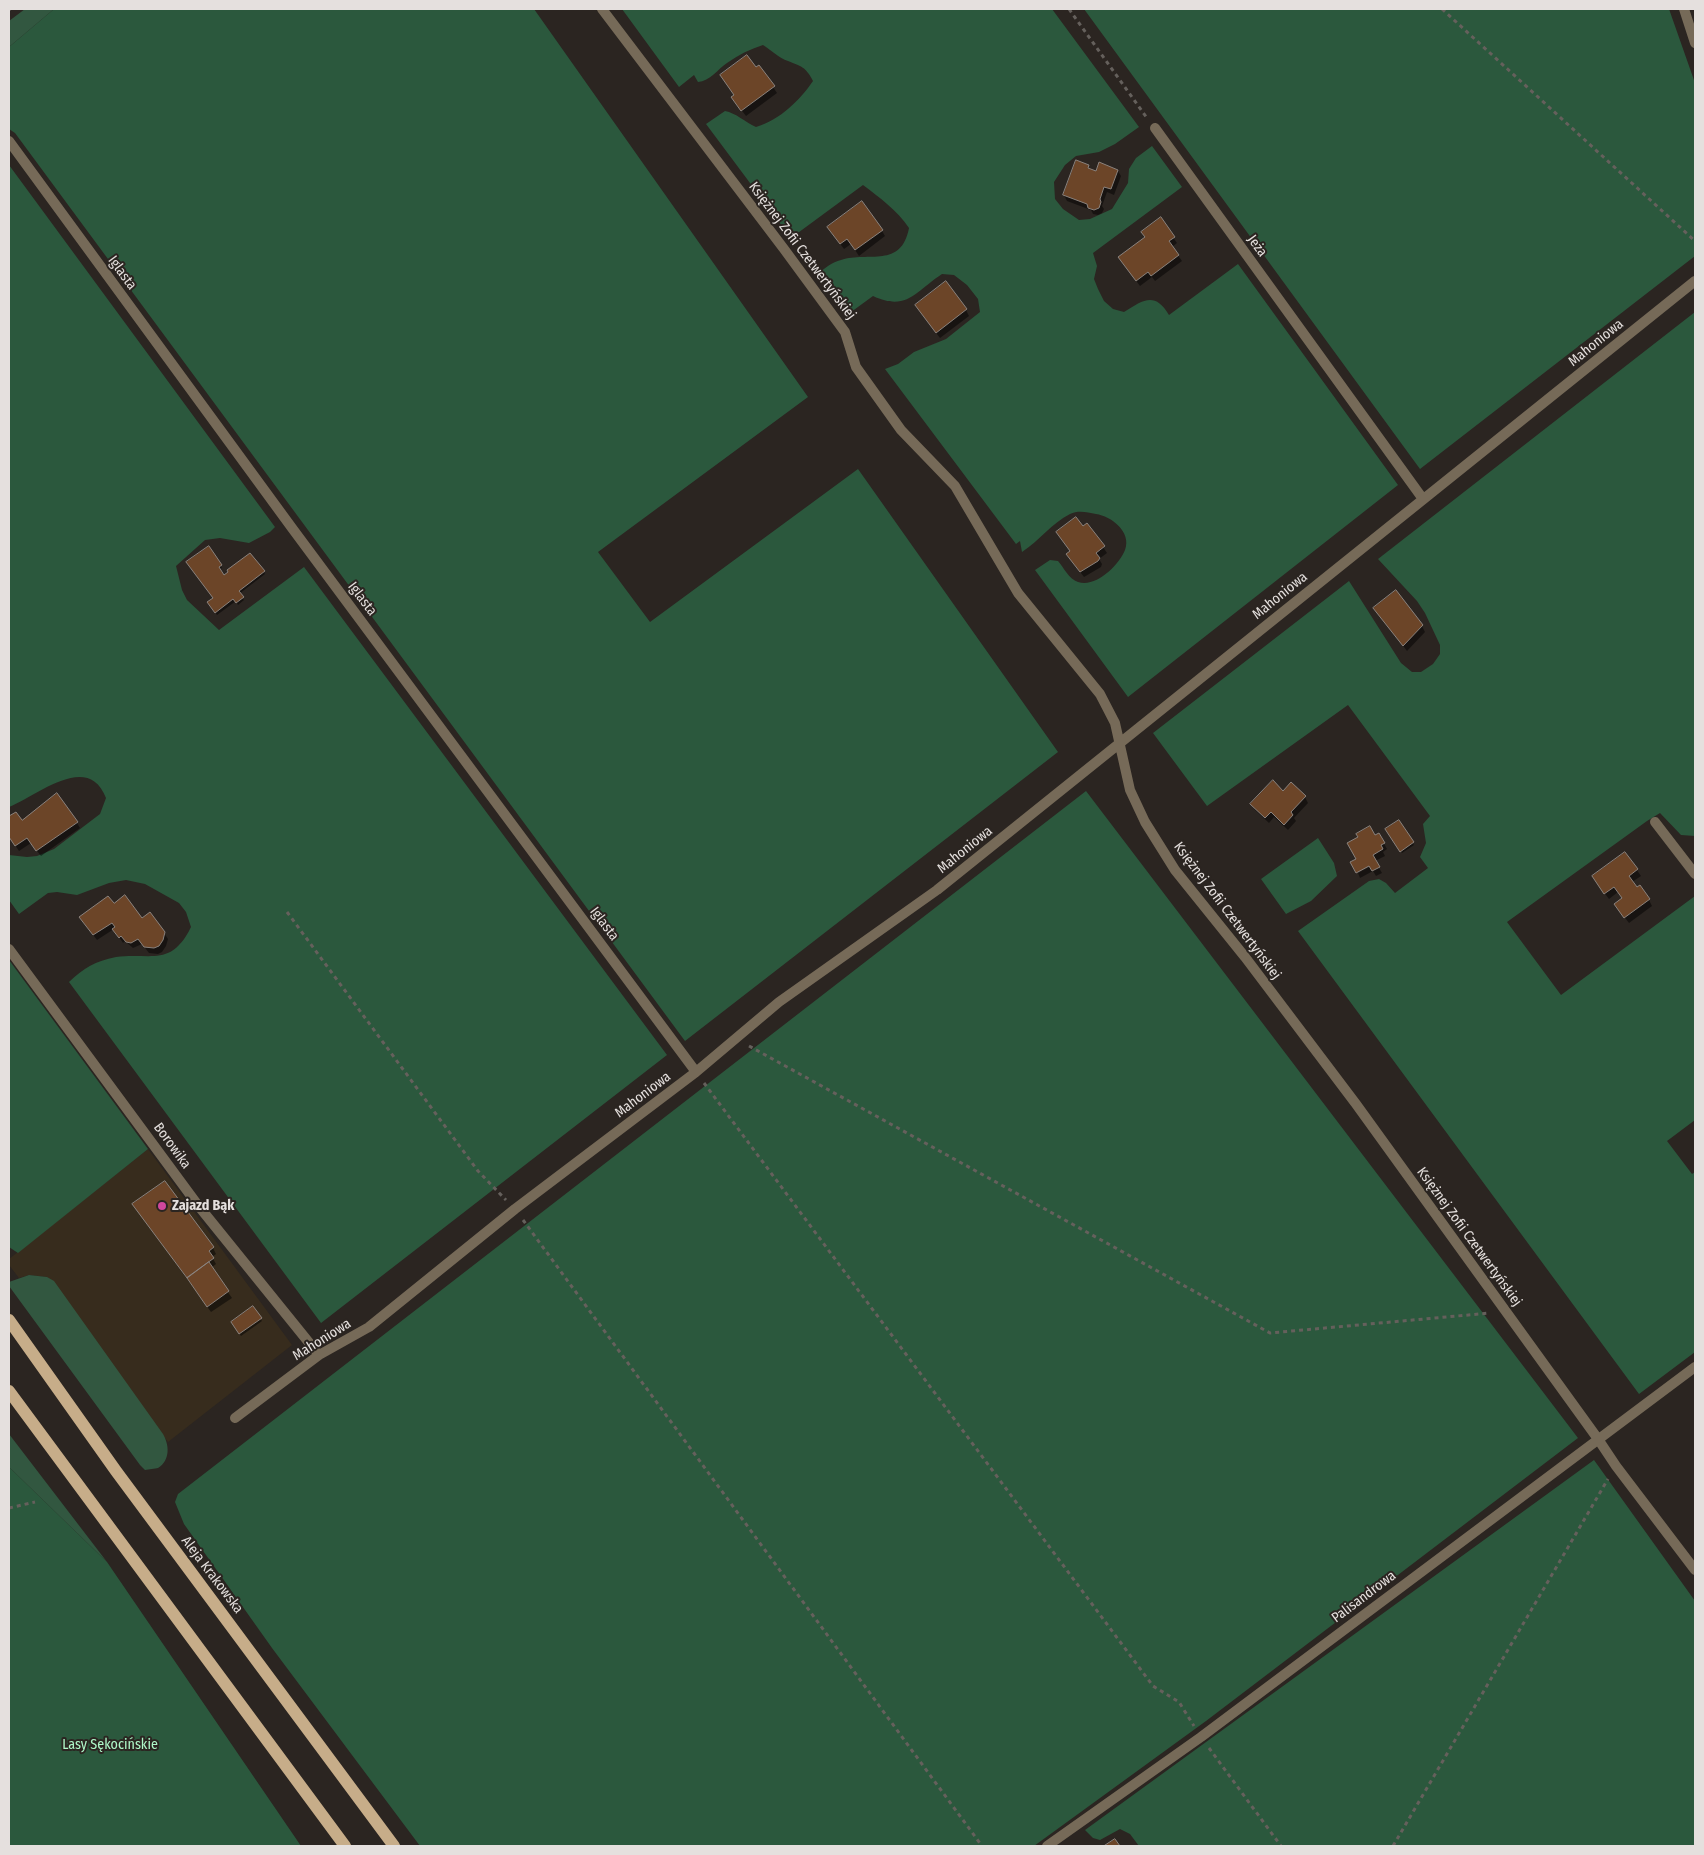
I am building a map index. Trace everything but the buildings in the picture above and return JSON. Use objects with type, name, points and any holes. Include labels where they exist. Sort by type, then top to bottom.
[{"type":"main road","name":"Aleja Krakowska","points":[[9,1320],[116,1471],[394,1846]]},
{"type":"main road","points":[[9,1390],[345,1846]]},
{"type":"street","name":"Księżnej Zofii Czetwertyńskiej","points":[[602,9],[845,332],[856,367],[901,430],[955,486],[1018,593],[1100,694],[1115,723],[1130,790],[1145,822],[1175,870],[1245,957],[1356,1104],[1616,1466],[1695,1570]]},
{"type":"street","points":[[1684,9],[1695,43]]},
{"type":"street","name":"Jeża","points":[[1155,128],[1423,499]]},
{"type":"street","name":"Iglasta","points":[[9,141],[292,528],[696,1072]]},
{"type":"street","name":"Mahoniowa","points":[[235,1418],[319,1355],[369,1327],[515,1209],[696,1072],[779,1002],[851,949],[937,890],[1695,281]]},
{"type":"street","points":[[1656,822],[1695,874]]},
{"type":"street","name":"Borowika","points":[[9,949],[198,1204],[319,1355]]},
{"type":"street","name":"Palisandrowa","points":[[1046,1846],[1201,1737],[1695,1367]]},
{"type":"path","points":[[1068,9],[1155,128]]},
{"type":"path","points":[[1442,9],[1695,240]]},
{"type":"path","points":[[287,912],[478,1171],[515,1209],[982,1846]]},
{"type":"path","points":[[736,1038],[1270,1333],[1506,1312]]},
{"type":"path","points":[[696,1072],[1152,1686],[1179,1702],[1201,1737],[1281,1846]]},
{"type":"path","points":[[1393,1846],[1616,1466]]},
{"type":"path","points":[[9,1508],[35,1502]]},
{"type":"shaded area","points":[[148,1149],[292,1345],[168,1442],[47,1277],[29,1275],[19,1278],[9,1265],[9,1259]]},
{"type":"green space","points":[[25,9],[54,9],[9,47],[9,21]]},
{"type":"green space","points":[[54,9],[534,9],[808,397],[598,552],[650,622],[858,469],[1058,752],[685,1041],[15,133],[9,129],[9,47]]},
{"type":"green space","points":[[622,9],[1052,9],[1139,127],[1115,144],[1099,152],[1076,156],[1065,165],[1054,182],[1055,199],[1063,209],[1079,220],[1090,219],[1112,209],[1128,183],[1129,169],[1136,158],[1152,146],[1182,187],[1093,253],[1097,266],[1094,279],[1104,301],[1113,309],[1124,312],[1143,301],[1154,300],[1164,307],[1169,315],[1238,264],[1398,485],[1128,697],[1035,570],[1050,560],[1058,561],[1075,581],[1092,582],[1106,574],[1122,556],[1126,543],[1123,531],[1114,522],[1102,515],[1076,512],[1057,522],[1022,552],[1020,541],[1016,544],[885,369],[898,364],[914,352],[946,339],[980,312],[978,299],[967,285],[954,275],[942,274],[918,293],[903,301],[894,302],[873,296],[847,315],[818,274],[826,267],[841,260],[891,254],[899,249],[905,241],[909,228],[888,205],[863,185],[791,238],[706,124],[725,111],[756,127],[773,120],[789,108],[813,81],[808,72],[781,58],[763,45],[735,57],[702,81],[698,82],[694,75],[679,87]]},
{"type":"green space","points":[[1084,9],[1669,9],[1695,83],[1695,256],[1420,469]]},
{"type":"green space","points":[[9,165],[275,527],[270,532],[249,543],[220,538],[205,540],[176,566],[182,590],[187,600],[219,630],[304,567],[667,1055],[321,1323],[69,982],[90,966],[102,961],[116,957],[159,956],[176,948],[191,927],[186,912],[179,903],[145,884],[126,880],[109,883],[77,895],[57,892],[48,893],[19,914],[9,900],[9,855],[37,856],[54,849],[100,814],[106,798],[98,784],[87,778],[75,777],[47,787],[9,807]]},
{"type":"green space","points":[[1695,312],[1695,836],[1681,835],[1660,813],[1507,922],[1561,995],[1695,896],[1695,1120],[1667,1141],[1692,1174],[1695,1172],[1695,1352],[1639,1394],[1298,931],[1369,881],[1379,879],[1386,883],[1395,893],[1428,868],[1420,857],[1426,843],[1423,824],[1430,816],[1348,705],[1207,806],[1153,733],[1349,581],[1401,663],[1412,672],[1421,672],[1433,664],[1440,654],[1440,645],[1425,613],[1417,601],[1378,559]]},
{"type":"green space","points":[[1086,791],[1578,1438],[1206,1721],[1034,1846],[420,1846],[272,1648],[184,1524],[175,1502],[178,1494]]},
{"type":"green space","points":[[1318,838],[1334,863],[1337,876],[1311,901],[1286,914],[1261,879]]},
{"type":"green space","points":[[9,960],[148,1149],[18,1253],[9,1247]]},
{"type":"green space","points":[[29,1275],[47,1277],[54,1281],[163,1434],[167,1442],[168,1452],[165,1461],[158,1468],[145,1470],[140,1465],[9,1286],[9,1282]]},
{"type":"green space","points":[[9,1434],[107,1562],[9,1467]]},
{"type":"green space","points":[[1594,1460],[1695,1601],[1695,1846],[1139,1846],[1130,1834],[1120,1829],[1100,1840],[1093,1838],[1085,1830]]},
{"type":"green space","name":"Lasy Sękocińskie","points":[[9,1467],[107,1562],[301,1846],[9,1846]]},
{"type":"place","name":"Zajazd Bąk","points":[[162,1206]]}]
